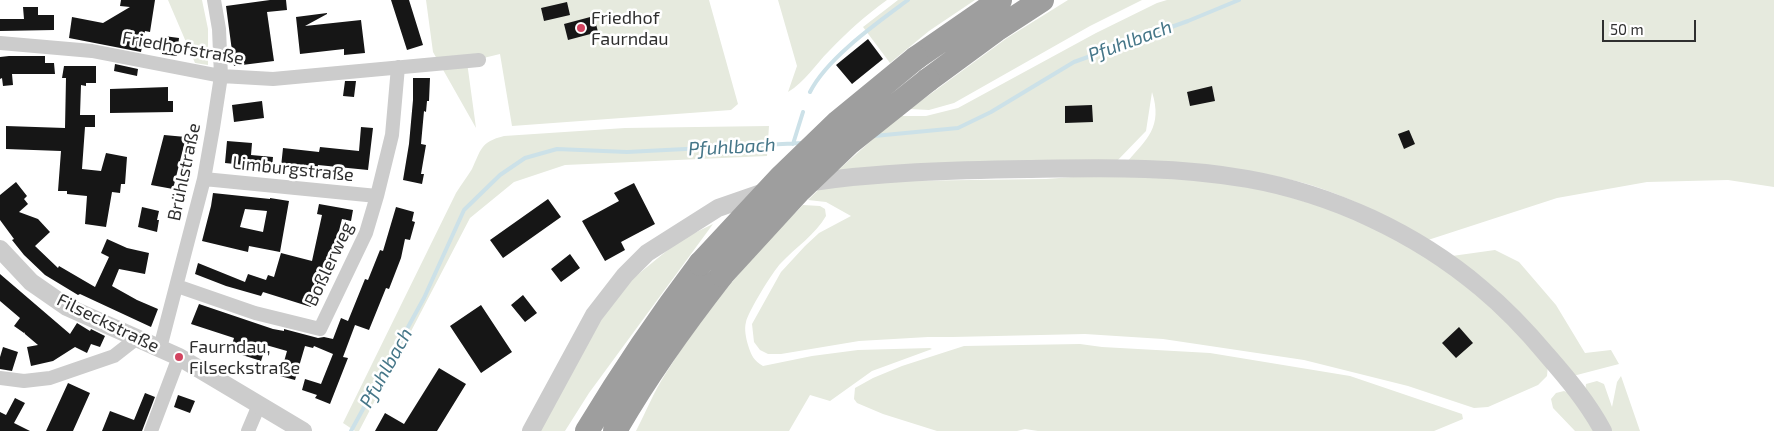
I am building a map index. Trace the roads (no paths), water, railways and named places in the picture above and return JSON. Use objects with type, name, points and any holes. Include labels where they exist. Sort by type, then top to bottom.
[{"type":"highway","points":[[587,431],[629,362],[700,264],[780,178],[838,122],[916,58],[1000,0]]},
{"type":"highway","points":[[615,431],[649,374],[675,336],[722,275],[800,190],[849,143],[928,80],[996,30],[1042,0]]},
{"type":"street","name":"Brühlstraße","points":[[160,348],[204,179],[221,76],[219,29],[214,0]]},
{"type":"street","name":"Friedhofstraße","points":[[0,43],[92,51],[221,76],[273,79],[479,60]]},
{"type":"street","name":"Boßlerweg","points":[[177,286],[255,313],[320,329],[366,233],[392,135],[398,67]]},
{"type":"street","points":[[531,431],[594,315],[625,275],[647,253],[718,208],[775,188],[844,177],[956,170],[1115,168],[1189,171],[1249,179],[1331,201],[1388,227],[1437,254],[1481,288],[1523,326],[1570,381],[1593,413],[1603,431]]},
{"type":"street","name":"Limburgstraße","points":[[204,179],[377,196]]},
{"type":"street","name":"Filseckstraße","points":[[0,249],[31,282],[67,307],[179,357],[303,431]]},
{"type":"street","points":[[0,378],[24,381],[50,378],[114,356],[137,338]]},
{"type":"street","points":[[150,431],[179,357]]},
{"type":"street","points":[[248,431],[259,405]]},
{"type":"waterway","points":[[810,92],[818,79],[840,54],[908,0]]},
{"type":"waterway","name":"Pfuhlbach","points":[[874,136],[958,128],[991,112],[1074,62],[1188,21],[1239,0]]},
{"type":"waterway","points":[[793,144],[803,112]]},
{"type":"waterway","name":"Pfuhlbach","points":[[351,431],[424,298],[464,210],[500,175],[525,158],[557,149],[627,152],[802,143]]},
{"type":"place","name":"Friedhof Faurndau","points":[[581,28]]},
{"type":"place","name":"Faurndau, Filseckstraße","points":[[179,357]]}]
